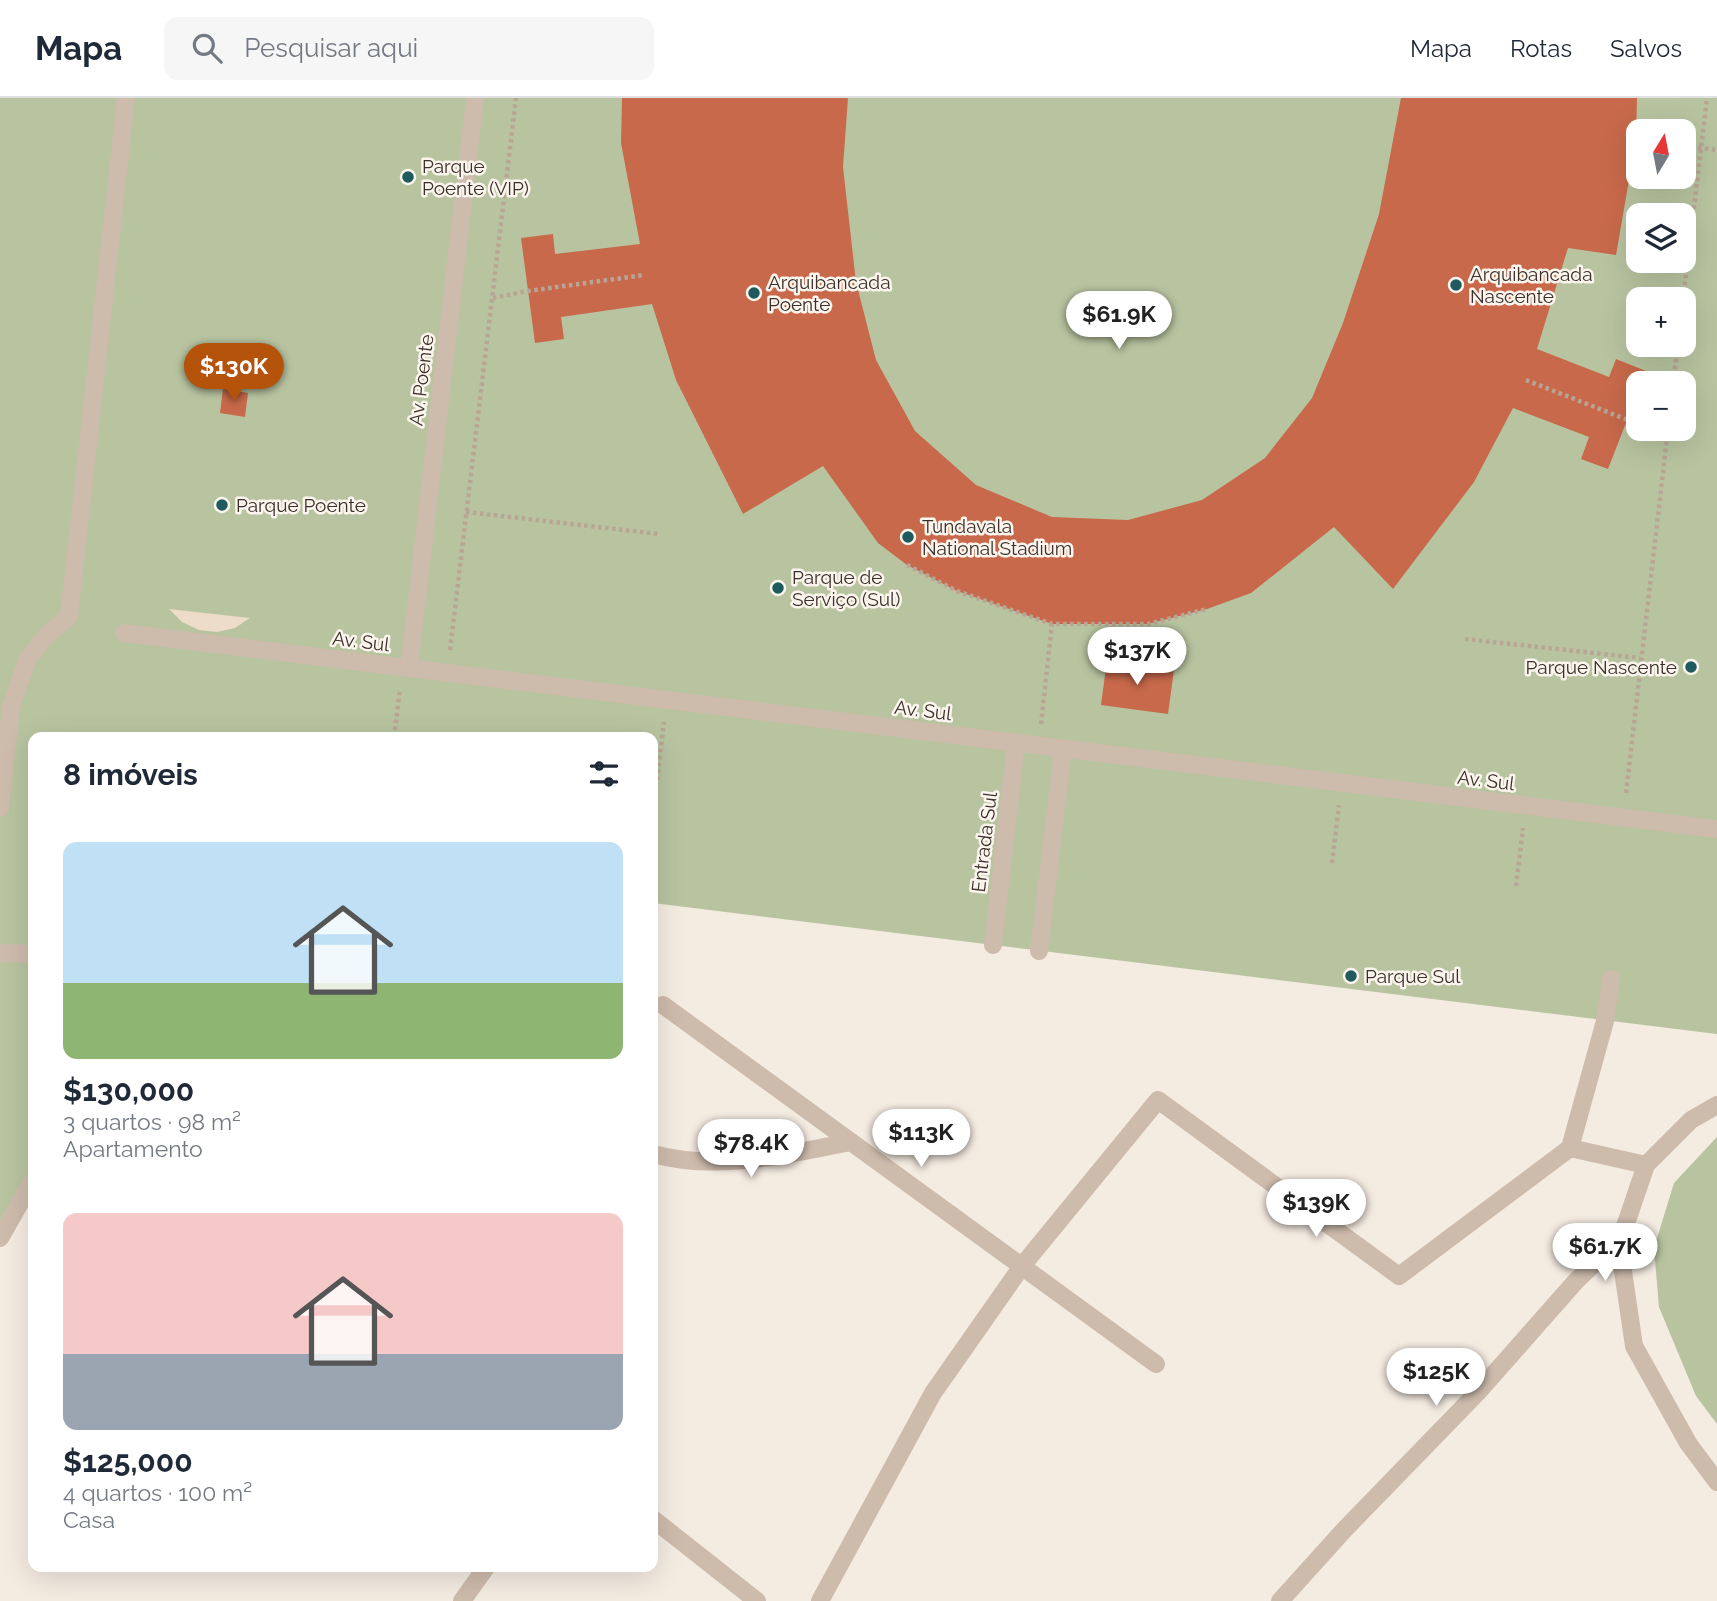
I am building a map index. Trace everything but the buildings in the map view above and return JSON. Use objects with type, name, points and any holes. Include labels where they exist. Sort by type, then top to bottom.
[{"type":"street","points":[[0,808],[11,706],[27,660],[46,636],[69,616],[126,98]]},
{"type":"street","name":"Av. Poente","points":[[405,667],[475,98]]},
{"type":"street","name":"Av. Sul","points":[[124,633],[1717,829]]},
{"type":"street","name":"Entrada Sul","points":[[993,945],[1016,743]]},
{"type":"street","points":[[1039,951],[1063,749]]},
{"type":"street","points":[[0,953],[28,954]]},
{"type":"street","points":[[820,1601],[933,1393],[1022,1266],[1158,1100],[1399,1276],[1570,1148],[1605,1021],[1611,979]]},
{"type":"street","points":[[663,1005],[1156,1364]]},
{"type":"street","points":[[1717,1105],[1691,1120],[1646,1165],[1619,1244],[1634,1346],[1688,1443],[1717,1482]]},
{"type":"street","points":[[658,1155],[678,1161],[732,1163],[852,1142]]},
{"type":"street","points":[[1570,1148],[1646,1165]]},
{"type":"street","points":[[0,1238],[28,1189]]},
{"type":"street","points":[[1280,1601],[1345,1529],[1478,1392],[1576,1281],[1619,1244]]},
{"type":"street","points":[[658,1523],[757,1601]]},
{"type":"street","points":[[462,1601],[483,1572]]},
{"type":"path","points":[[447,673],[516,98]]},
{"type":"path","points":[[1684,287],[1707,98]]},
{"type":"path","points":[[1696,147],[1717,150]]},
{"type":"path","points":[[492,298],[644,275]]},
{"type":"path","points":[[1526,380],[1626,419]]},
{"type":"path","points":[[1623,818],[1666,441]]},
{"type":"path","points":[[466,512],[659,534]]},
{"type":"path","points":[[907,565],[957,591],[1052,624],[1148,624],[1208,609]]},
{"type":"path","points":[[1038,745],[1052,624]]},
{"type":"path","points":[[1465,639],[1640,658]]},
{"type":"path","points":[[395,732],[405,667]]},
{"type":"path","points":[[658,771],[666,699]]},
{"type":"path","points":[[1332,863],[1341,783]]},
{"type":"path","points":[[1516,886],[1525,806]]},
{"type":"green space","name":"Tundavala National Stadium","points":[[0,98],[1717,98],[1717,1034],[658,904],[658,732],[28,732],[28,1189],[0,1238]]},
{"type":"green space","points":[[1717,1137],[1717,1424],[1696,1396],[1659,1307],[1654,1248],[1674,1183]]},
{"type":"shaded area","points":[[169,609],[250,618],[235,628],[217,632],[199,630],[182,622]]},
{"type":"place","name":"Parque Poente (VIP)","points":[[408,177]]},
{"type":"place","name":"Arquibancada Nascente","points":[[1456,285]]},
{"type":"place","name":"Arquibancada Poente","points":[[754,293]]},
{"type":"place","name":"Parque Poente","points":[[222,505]]},
{"type":"place","name":"Tundavala National Stadium","points":[[908,537]]},
{"type":"place","name":"Parque de Serviço (Sul)","points":[[778,588]]},
{"type":"place","name":"Parque Nascente","points":[[1691,667]]},
{"type":"place","name":"Parque Sul","points":[[1351,976]]}]
